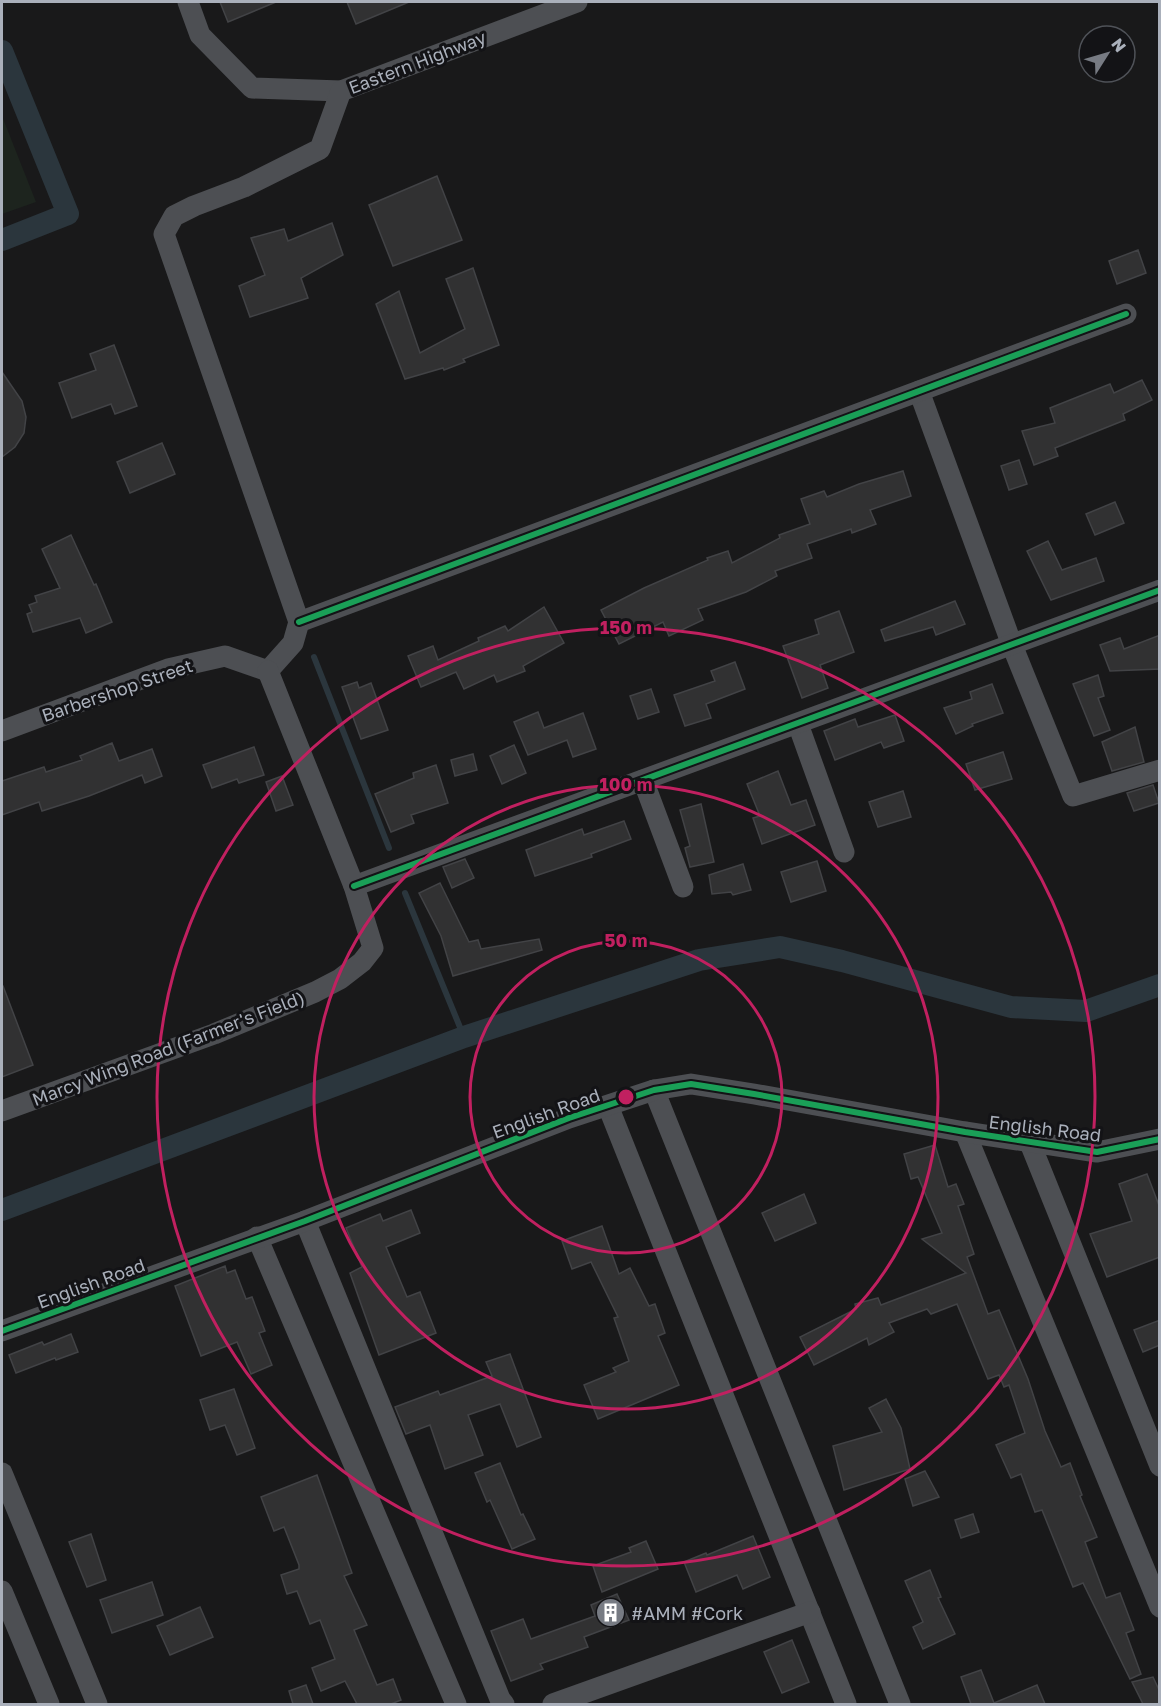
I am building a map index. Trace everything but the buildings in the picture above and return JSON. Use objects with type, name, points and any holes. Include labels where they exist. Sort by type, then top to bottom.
[{"type":"street","name":"Eastern Highway","points":[[188,2],[200,35],[252,88],[341,91],[577,2]]},
{"type":"street","points":[[341,91],[320,149],[244,187],[174,216],[164,234],[298,622],[293,643],[268,671],[354,886],[1160,590]]},
{"type":"street","points":[[298,622],[1126,314]]},
{"type":"street","points":[[919,391],[1011,645],[1073,796],[1160,770]]},
{"type":"street","name":"Barbershop Street","points":[[2,731],[168,669],[225,656],[268,671]]},
{"type":"street","points":[[798,724],[844,852]]},
{"type":"street","points":[[643,780],[683,887]]},
{"type":"street","name":"Marcy Wing Road (Farmer's Field)","points":[[2,1111],[214,1034],[315,993],[340,979],[362,962],[373,948],[354,886]]},
{"type":"street","name":"English Road","points":[[2,1331],[305,1221],[569,1118],[654,1090],[691,1084],[964,1132],[1097,1152],[1160,1139]]},
{"type":"street","points":[[654,1090],[900,1704]]},
{"type":"street","points":[[608,1106],[846,1704]]},
{"type":"street","points":[[964,1132],[1160,1607]]},
{"type":"street","points":[[1030,1143],[1160,1466]]},
{"type":"street","points":[[305,1221],[504,1704]]},
{"type":"street","points":[[257,1237],[456,1704]]},
{"type":"street","points":[[2,1473],[97,1704]]},
{"type":"street","points":[[2,1591],[49,1704]]},
{"type":"street","points":[[553,1704],[810,1612]]},
{"type":"shaded area","points":[[2,116],[36,202],[2,214]]},
{"type":"waterway","points":[[2,51],[68,214],[2,240]]},
{"type":"waterway","points":[[314,657],[389,848]]},
{"type":"waterway","points":[[405,893],[464,1037]]},
{"type":"waterway","points":[[2,1210],[464,1037],[699,960],[780,947],[842,961],[1011,1007],[1086,1011],[1160,985]]},
{"type":"cycle path","points":[[299,622],[1126,314]]},
{"type":"cycle path","points":[[354,886],[1160,590]]},
{"type":"cycle path","points":[[2,1331],[305,1221],[569,1118],[654,1090],[691,1084],[965,1132],[1097,1152],[1160,1139]]},
{"type":"place","name":"#AMM #Cork","points":[[610,1613]]}]
